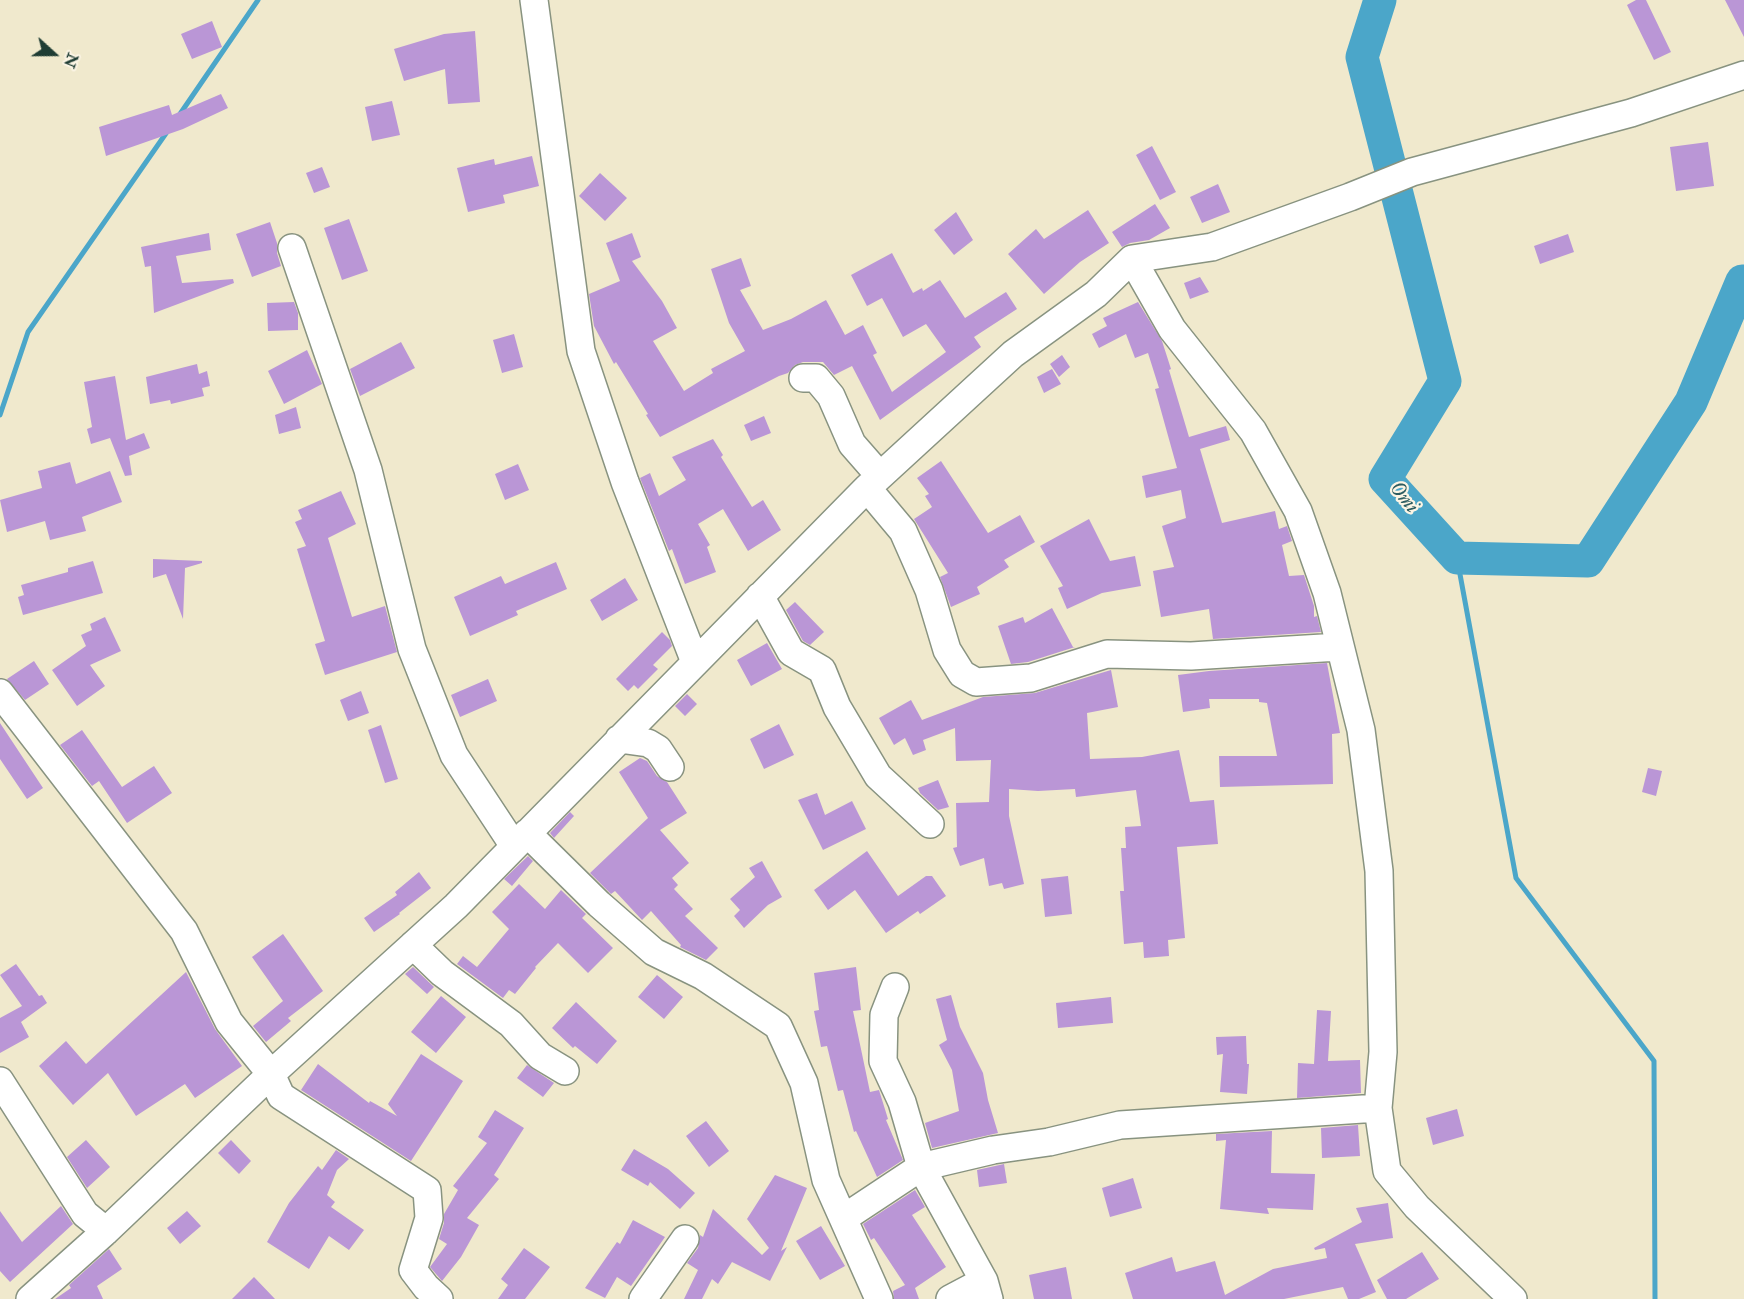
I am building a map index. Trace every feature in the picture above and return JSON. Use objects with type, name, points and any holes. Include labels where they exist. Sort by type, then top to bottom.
[{"type":"street","points":[[534,0],[581,351],[626,482],[695,662]]},
{"type":"street","points":[[30,1299],[106,1231],[271,1074],[456,906],[874,482],[1013,354],[1096,294],[1132,259],[1212,247],[1412,172],[1631,112],[1744,75]]},
{"type":"street","points":[[292,248],[368,471],[412,649],[454,755],[520,839],[654,952],[703,976],[778,1026],[804,1083],[826,1180],[879,1299]]},
{"type":"street","points":[[1132,259],[1172,329],[1253,431],[1298,511],[1327,593],[1361,730],[1379,871],[1383,1052],[1378,1108],[1387,1172],[1499,1293]]},
{"type":"street","points":[[802,378],[816,378],[831,396],[852,444],[903,531],[929,590],[947,650],[962,674],[976,682],[1030,678],[1107,654],[1191,656],[1339,647]]},
{"type":"street","points":[[760,596],[791,651],[822,670],[837,707],[879,776],[930,824]]},
{"type":"street","points":[[0,693],[184,931],[229,1022],[271,1074],[281,1096],[427,1190],[429,1218],[413,1270],[439,1299]]},
{"type":"street","points":[[619,739],[648,743],[658,748],[670,767]]},
{"type":"street","points":[[413,945],[442,973],[511,1024],[540,1056],[565,1071]]},
{"type":"street","points":[[895,987],[884,1014],[883,1060],[902,1102],[921,1167],[986,1290],[950,1299]]},
{"type":"street","points":[[0,1081],[85,1214],[106,1231]]},
{"type":"street","points":[[844,1218],[921,1167],[993,1150],[1049,1142],[1120,1125],[1378,1108]]},
{"type":"street","points":[[643,1299],[685,1239]]},
{"type":"building","points":[[1636,0],[1646,0],[1671,52],[1654,60],[1627,5]]},
{"type":"building","points":[[1725,0],[1744,0],[1744,37]]},
{"type":"building","points":[[212,21],[222,47],[192,59],[181,34]]},
{"type":"building","points":[[475,31],[480,102],[448,104],[445,69],[404,81],[394,49],[444,34]]},
{"type":"building","points":[[221,94],[228,108],[183,129],[106,156],[99,127],[169,105],[172,115]]},
{"type":"building","points":[[392,101],[400,135],[372,141],[365,107]]},
{"type":"building","points":[[1708,142],[1714,186],[1676,191],[1670,147]]},
{"type":"building","points":[[1152,146],[1176,192],[1160,200],[1136,155]]},
{"type":"building","points":[[532,156],[539,186],[503,195],[505,203],[468,212],[457,168],[494,159],[495,165]]},
{"type":"building","points":[[322,167],[330,187],[314,193],[306,173]]},
{"type":"building","points":[[600,173],[627,198],[605,221],[579,196]]},
{"type":"building","points":[[1218,184],[1230,212],[1202,223],[1190,197]]},
{"type":"building","points":[[1155,204],[1170,228],[1149,240],[1130,243],[1122,247],[1112,232]]},
{"type":"building","points":[[1088,210],[1109,243],[1080,262],[1044,294],[1008,254],[1036,229],[1044,239]]},
{"type":"building","points":[[956,212],[973,240],[954,255],[934,230]]},
{"type":"building","points":[[349,219],[368,271],[342,280],[324,228]]},
{"type":"building","points":[[270,222],[281,266],[252,277],[236,234]]},
{"type":"building","points":[[209,233],[211,250],[176,256],[182,283],[233,279],[234,283],[154,313],[151,266],[145,267],[141,247]]},
{"type":"building","points":[[632,233],[641,257],[632,261],[662,301],[677,328],[653,341],[684,391],[713,373],[711,369],[745,351],[729,323],[711,269],[741,258],[751,286],[740,290],[763,330],[791,319],[826,300],[845,335],[863,325],[877,353],[873,355],[892,392],[946,352],[926,324],[903,337],[882,298],[867,306],[851,275],[892,253],[913,293],[922,288],[923,291],[940,280],[965,318],[1006,292],[1017,309],[974,337],[981,347],[880,420],[852,366],[834,375],[823,362],[803,362],[795,365],[788,373],[660,437],[616,362],[614,364],[594,326],[589,294],[620,281],[606,243]]},
{"type":"building","points":[[1568,234],[1574,252],[1540,264],[1534,246]]},
{"type":"building","points":[[1200,277],[1209,292],[1190,299],[1184,283]]},
{"type":"building","points":[[294,302],[298,313],[298,330],[268,331],[267,303]]},
{"type":"building","points":[[1138,302],[1162,341],[1189,437],[1226,426],[1230,440],[1200,449],[1222,523],[1275,511],[1279,529],[1287,526],[1292,541],[1282,545],[1289,576],[1304,575],[1314,606],[1314,617],[1317,616],[1321,632],[1213,639],[1209,609],[1161,617],[1153,571],[1174,567],[1162,526],[1186,518],[1181,490],[1146,498],[1142,476],[1177,468],[1155,389],[1159,388],[1148,353],[1135,358],[1126,334],[1099,348],[1092,334],[1107,326],[1103,318]]},
{"type":"building","points":[[514,334],[523,367],[502,373],[493,340]]},
{"type":"building","points":[[401,342],[415,368],[360,396],[350,369]]},
{"type":"building","points":[[307,350],[322,384],[284,404],[268,371]]},
{"type":"building","points":[[1062,355],[1070,367],[1059,377],[1050,364]]},
{"type":"building","points":[[197,364],[199,374],[207,371],[210,386],[202,388],[204,396],[171,404],[170,400],[150,404],[146,377]]},
{"type":"building","points":[[1052,369],[1061,384],[1044,393],[1037,377]]},
{"type":"building","points":[[115,376],[126,440],[144,433],[150,448],[129,456],[132,475],[125,476],[110,438],[91,444],[87,429],[92,427],[84,382]]},
{"type":"building","points":[[296,407],[301,428],[279,434],[275,415]]},
{"type":"building","points":[[764,416],[771,433],[751,441],[744,425]]},
{"type":"building","points":[[713,439],[723,455],[721,457],[752,507],[763,500],[781,530],[748,551],[723,509],[698,524],[710,545],[707,547],[716,572],[685,584],[672,549],[669,551],[640,478],[650,473],[659,496],[686,480],[672,457]]},
{"type":"building","points":[[941,461],[988,533],[1020,515],[1035,542],[1004,560],[1009,567],[977,587],[980,594],[951,607],[940,577],[948,573],[914,519],[932,507],[925,496],[929,494],[917,478]]},
{"type":"building","points":[[70,462],[76,484],[110,471],[122,502],[82,517],[86,531],[50,540],[45,521],[7,532],[0,500],[42,488],[38,471]]},
{"type":"building","points":[[518,464],[529,490],[505,500],[495,474]]},
{"type":"building","points":[[341,491],[356,524],[328,538],[352,617],[385,606],[397,652],[325,675],[315,644],[325,641],[297,549],[306,546],[295,522],[302,519],[298,510]]},
{"type":"building","points":[[1089,519],[1110,561],[1135,556],[1141,586],[1102,593],[1067,609],[1058,588],[1063,586],[1040,546]]},
{"type":"building","points":[[153,559],[202,561],[202,563],[185,568],[183,619],[166,574],[153,578]]},
{"type":"building","points":[[93,561],[103,593],[23,615],[18,597],[24,595],[21,585],[68,572],[68,568]]},
{"type":"building","points":[[556,562],[567,589],[516,611],[518,615],[470,636],[454,597],[501,576],[505,584]]},
{"type":"building","points":[[625,578],[638,600],[602,621],[590,600]]},
{"type":"building","points":[[795,602],[824,632],[810,645],[803,641],[786,610]]},
{"type":"building","points":[[1052,608],[1075,647],[1028,662],[1011,664],[998,626],[1023,617],[1025,623]]},
{"type":"building","points":[[105,617],[121,651],[90,665],[105,686],[77,706],[52,670],[86,646],[81,635],[92,630],[90,624]]},
{"type":"building","points":[[662,632],[670,640],[672,646],[653,665],[658,669],[638,689],[634,685],[628,691],[616,679]]},
{"type":"building","points":[[767,643],[782,669],[751,686],[737,660]]},
{"type":"building","points":[[34,661],[49,684],[25,700],[7,679]]},
{"type":"building","points":[[1327,663],[1340,733],[1332,734],[1333,784],[1220,787],[1219,756],[1277,756],[1267,703],[1259,702],[1259,699],[1209,699],[1210,708],[1183,712],[1178,675]]},
{"type":"building","points":[[1111,670],[1118,707],[1087,713],[1090,759],[1142,757],[1179,750],[1190,802],[1214,800],[1218,844],[1177,847],[1185,938],[1168,940],[1169,956],[1144,958],[1143,942],[1124,944],[1120,891],[1124,891],[1121,848],[1126,848],[1125,827],[1141,826],[1136,790],[1076,797],[1075,789],[1038,791],[1009,789],[1009,816],[1024,884],[1004,889],[1002,883],[989,886],[984,858],[960,866],[953,848],[957,847],[956,803],[989,802],[991,760],[956,761],[955,728],[923,740],[926,750],[913,755],[905,738],[894,745],[879,718],[911,700],[922,720],[983,697],[1035,693]]},
{"type":"building","points":[[488,679],[497,701],[460,717],[451,695]]},
{"type":"building","points":[[361,691],[369,713],[348,721],[340,700]]},
{"type":"building","points":[[687,694],[697,704],[685,716],[675,706]]},
{"type":"building","points":[[0,723],[43,788],[27,799],[0,759]]},
{"type":"building","points":[[779,724],[794,755],[764,769],[750,739]]},
{"type":"building","points":[[381,725],[398,779],[385,783],[368,730]]},
{"type":"building","points":[[82,730],[122,787],[154,766],[172,793],[127,823],[99,781],[92,786],[60,745]]},
{"type":"building","points":[[640,758],[647,761],[657,776],[667,782],[687,813],[660,830],[689,863],[672,878],[678,885],[674,889],[693,909],[685,916],[718,948],[706,960],[680,947],[681,945],[651,911],[642,920],[615,891],[611,894],[590,873],[648,818],[619,772]]},
{"type":"building","points":[[1648,768],[1662,771],[1656,796],[1642,792]]},
{"type":"building","points":[[938,780],[949,807],[938,810],[920,793],[918,788]]},
{"type":"building","points":[[817,793],[825,815],[852,801],[866,829],[823,850],[798,800]]},
{"type":"building","points":[[570,812],[574,816],[554,838],[550,833]]},
{"type":"building","points":[[867,851],[898,896],[926,876],[932,876],[946,896],[920,914],[918,911],[886,933],[855,890],[828,910],[814,890]]},
{"type":"building","points":[[528,856],[533,861],[512,886],[504,879]]},
{"type":"building","points":[[762,861],[782,897],[768,905],[744,928],[734,916],[740,910],[730,899],[755,877],[749,868]]},
{"type":"building","points":[[419,872],[431,888],[374,932],[364,918],[397,895],[395,892]]},
{"type":"building","points":[[1068,876],[1072,914],[1045,917],[1041,879]]},
{"type":"building","points":[[519,884],[545,909],[561,890],[586,914],[582,918],[613,948],[588,973],[558,943],[535,967],[515,994],[509,990],[503,998],[457,964],[463,956],[477,967],[509,929],[492,912]]},
{"type":"building","points":[[283,934],[323,991],[288,1018],[291,1021],[266,1042],[253,1026],[283,1001],[252,957]]},
{"type":"building","points":[[16,964],[39,996],[42,995],[47,1003],[21,1022],[29,1037],[0,1053],[0,1018],[22,1006],[0,975]]},
{"type":"building","points":[[413,967],[434,987],[427,994],[405,974]]},
{"type":"building","points":[[856,967],[861,1010],[853,1011],[870,1092],[879,1090],[888,1119],[886,1120],[903,1160],[877,1177],[856,1131],[854,1132],[843,1090],[838,1091],[827,1046],[821,1047],[814,1011],[819,1010],[814,973]]},
{"type":"building","points":[[186,972],[215,1029],[242,1066],[195,1098],[185,1084],[136,1116],[108,1073],[73,1105],[39,1066],[66,1041],[86,1064]]},
{"type":"building","points":[[657,975],[683,997],[664,1019],[638,997]]},
{"type":"building","points":[[951,995],[960,1027],[983,1073],[998,1133],[932,1148],[925,1123],[959,1111],[952,1070],[939,1045],[947,1040],[936,999]]},
{"type":"building","points":[[441,996],[466,1017],[436,1053],[411,1032]]},
{"type":"building","points":[[1111,997],[1113,1023],[1058,1028],[1056,1003]]},
{"type":"building","points":[[576,1002],[617,1041],[597,1064],[575,1046],[573,1048],[552,1028]]},
{"type":"building","points":[[1317,1010],[1331,1011],[1328,1061],[1360,1060],[1361,1093],[1297,1098],[1298,1063],[1314,1064]]},
{"type":"building","points":[[1246,1036],[1247,1064],[1249,1064],[1247,1094],[1220,1092],[1223,1054],[1217,1055],[1216,1037]]},
{"type":"building","points":[[421,1054],[463,1081],[411,1161],[301,1090],[318,1064],[369,1103],[370,1101],[397,1116],[388,1104]]},
{"type":"building","points":[[527,1065],[554,1083],[543,1097],[517,1078]]},
{"type":"building","points":[[1457,1109],[1464,1136],[1433,1145],[1426,1118]]},
{"type":"building","points":[[495,1110],[524,1128],[494,1175],[499,1179],[467,1218],[479,1225],[461,1257],[442,1281],[430,1267],[447,1244],[439,1239],[444,1214],[458,1190],[453,1186],[487,1143],[478,1137]]},
{"type":"building","points":[[706,1121],[729,1151],[709,1167],[686,1136]]},
{"type":"building","points":[[1358,1125],[1360,1156],[1322,1158],[1321,1128]]},
{"type":"building","points":[[1272,1131],[1271,1173],[1315,1174],[1313,1210],[1267,1208],[1269,1214],[1220,1209],[1226,1140],[1216,1141],[1216,1134]]},
{"type":"building","points":[[86,1140],[110,1167],[87,1188],[67,1157]]},
{"type":"building","points":[[231,1140],[251,1161],[239,1174],[218,1153]]},
{"type":"building","points":[[634,1149],[668,1169],[695,1193],[680,1209],[650,1182],[648,1186],[621,1170]]},
{"type":"building","points":[[336,1150],[349,1159],[337,1170],[327,1195],[335,1202],[331,1207],[364,1230],[349,1250],[329,1236],[309,1269],[267,1242],[289,1203],[318,1166],[322,1170]]},
{"type":"building","points":[[1004,1164],[1007,1183],[979,1187],[977,1170]]},
{"type":"building","points":[[775,1175],[807,1188],[781,1251],[787,1247],[770,1281],[732,1262],[718,1284],[712,1279],[702,1299],[684,1299],[698,1270],[687,1263],[698,1248],[700,1235],[703,1237],[713,1209],[762,1255],[769,1248],[747,1219]]},
{"type":"building","points":[[1133,1178],[1142,1208],[1110,1217],[1102,1188]]},
{"type":"building","points":[[915,1190],[925,1207],[912,1215],[946,1267],[915,1288],[919,1299],[894,1299],[893,1291],[905,1285],[874,1238],[871,1240],[863,1224]]},
{"type":"building","points":[[1388,1203],[1393,1238],[1355,1244],[1376,1292],[1359,1299],[1348,1299],[1343,1287],[1284,1299],[1133,1299],[1125,1273],[1172,1257],[1176,1272],[1215,1261],[1225,1295],[1273,1269],[1327,1258],[1325,1248],[1315,1250],[1314,1248],[1362,1222],[1356,1208]]},
{"type":"building","points":[[61,1206],[73,1224],[10,1282],[0,1271],[0,1211],[22,1242]]},
{"type":"building","points":[[187,1211],[201,1226],[180,1244],[167,1228]]},
{"type":"building","points":[[633,1220],[665,1237],[631,1286],[617,1277],[605,1298],[585,1288],[617,1242],[620,1244]]},
{"type":"building","points":[[821,1226],[845,1266],[820,1280],[796,1241]]},
{"type":"building","points":[[524,1248],[550,1267],[525,1299],[498,1299],[508,1285],[501,1279]]},
{"type":"building","points":[[109,1249],[122,1269],[97,1286],[103,1299],[55,1299],[71,1288],[69,1285]]},
{"type":"building","points":[[1422,1252],[1439,1279],[1406,1299],[1387,1299],[1377,1280]]},
{"type":"building","points":[[1066,1267],[1072,1299],[1034,1299],[1029,1275]]},
{"type":"building","points":[[254,1277],[275,1299],[232,1299]]},
{"type":"waterway","points":[[180,114],[258,0]]},
{"type":"waterway","name":"Omi","points":[[1380,0],[1362,57],[1445,381],[1385,479],[1457,558],[1588,561],[1691,402],[1742,281],[1744,281]]},
{"type":"waterway","points":[[0,415],[28,332],[169,129]]},
{"type":"waterway","points":[[1457,558],[1516,878],[1654,1061],[1655,1299]]}]
